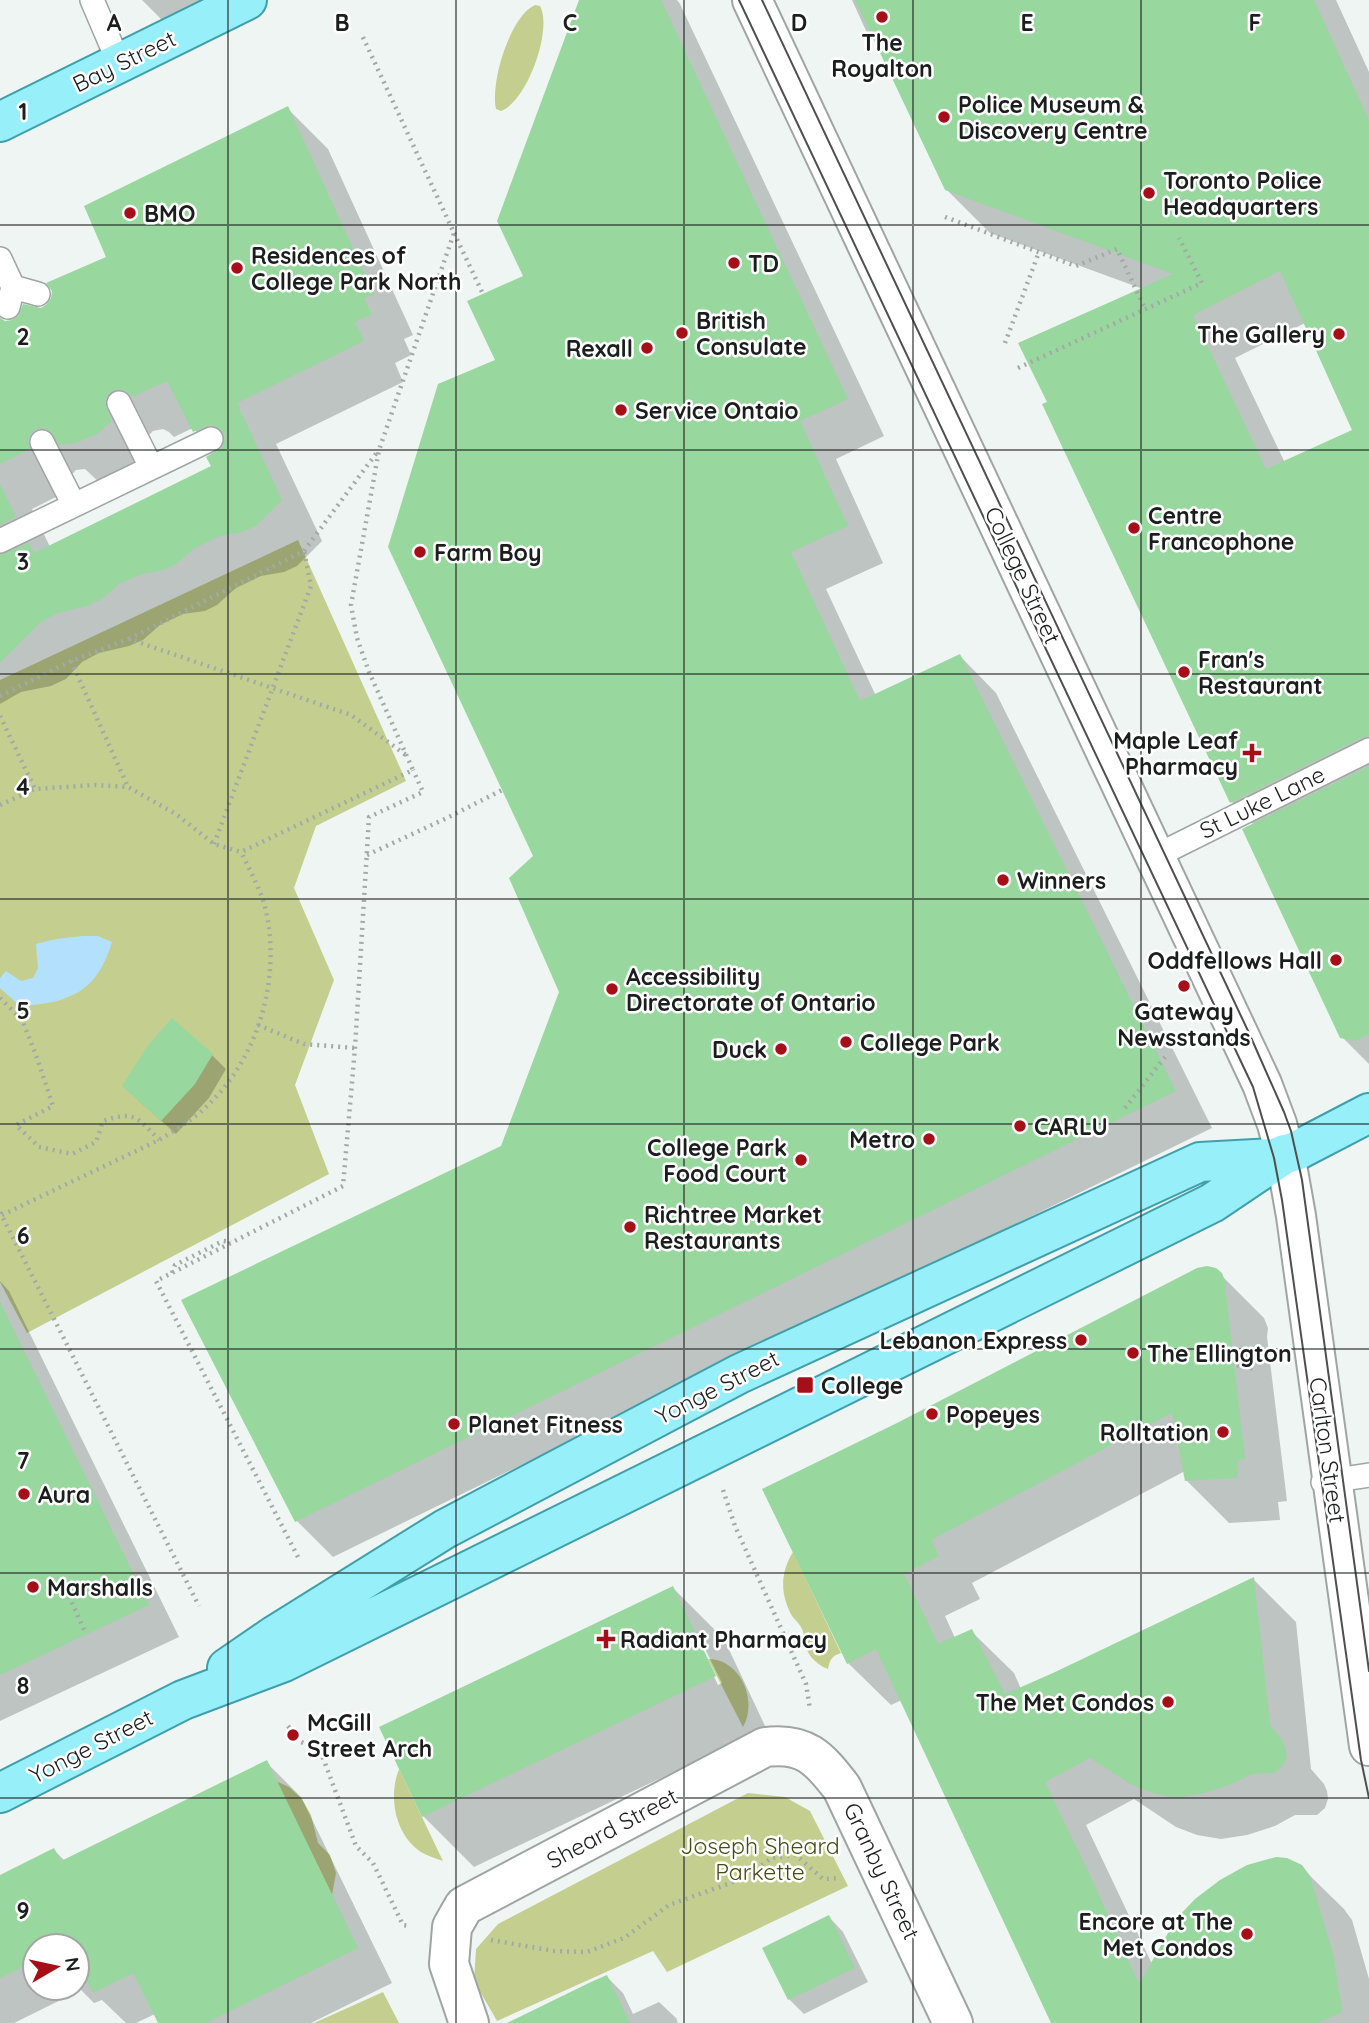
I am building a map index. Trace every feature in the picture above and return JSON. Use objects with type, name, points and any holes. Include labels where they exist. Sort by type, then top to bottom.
[{"type":"main road","name":"Bay Street","points":[[0,122],[247,0]]},
{"type":"main road","name":"College Street","points":[[752,0],[1262,1084],[1278,1124],[1285,1154]]},
{"type":"main road","name":"Yonge Street","points":[[183,1700],[275,1635],[445,1529],[739,1374],[1200,1161],[1274,1158],[1296,1151],[1369,1113]]},
{"type":"main road","name":"Yonge Street","points":[[0,1793],[183,1700],[284,1662],[1212,1203],[1285,1154]]},
{"type":"main road","name":"Carlton Street","points":[[1285,1154],[1341,1480],[1369,1746]]},
{"type":"main road","name":"Sheard Street","points":[[451,1931],[464,1906],[765,1747],[784,1745]]},
{"type":"main road","name":"Granby Street","points":[[784,1745],[803,1750],[826,1766],[842,1788],[953,2023]]},
{"type":"main road","points":[[451,1931],[449,1964],[469,2023]]},
{"type":"lane","points":[[92,0],[119,63]]},
{"type":"lane","points":[[0,259],[10,297],[38,294]]},
{"type":"lane","points":[[119,403],[151,467]]},
{"type":"lane","points":[[0,541],[211,439]]},
{"type":"lane","points":[[43,442],[74,505]]},
{"type":"lane","name":"St Luke Lane","points":[[1156,856],[1369,750]]},
{"type":"path","points":[[361,33],[483,294]]},
{"type":"path","points":[[945,217],[1076,266],[1117,249],[1145,309]]},
{"type":"path","points":[[298,1557],[156,1281],[343,1186],[355,1048],[369,817],[423,792],[388,709],[369,672],[351,605],[379,450],[454,233]]},
{"type":"path","points":[[1018,369],[1202,283],[1179,238]]},
{"type":"path","points":[[1005,343],[1039,252]]},
{"type":"path","points":[[0,696],[71,661],[129,639],[304,551],[379,450]]},
{"type":"path","points":[[214,844],[311,586],[304,551]]},
{"type":"path","points":[[129,639],[351,715],[407,755]]},
{"type":"path","points":[[71,661],[128,787]]},
{"type":"path","points":[[0,716],[35,789]]},
{"type":"path","points":[[0,805],[35,789],[94,785],[128,787],[176,814],[214,844],[241,852],[413,770]]},
{"type":"path","points":[[367,855],[502,790]]},
{"type":"path","points":[[199,1606],[1,1214],[159,1140],[181,1127],[227,1085],[245,1058],[265,1003],[271,974],[271,947],[260,889],[241,852]]},
{"type":"path","points":[[0,998],[22,1020],[53,1106],[16,1125],[39,1147],[72,1154],[96,1142],[103,1121],[119,1115],[139,1118],[159,1140]]},
{"type":"path","points":[[258,1025],[304,1044],[355,1048]]},
{"type":"path","points":[[1125,1108],[1165,1057]]},
{"type":"path","points":[[1237,1365],[1255,1369]]},
{"type":"path","points":[[703,1454],[727,1499],[735,1526],[806,1684],[811,1711]]},
{"type":"path","points":[[69,1596],[86,1634]]},
{"type":"path","points":[[288,1726],[301,1742],[320,1750],[356,1846],[373,1863],[403,1924],[554,1951],[587,1952],[624,1938],[669,1905],[747,1877],[771,1858],[796,1855],[823,1879],[842,1878]]},
{"type":"green space","points":[[535,5],[540,6],[543,31],[535,64],[520,94],[511,105],[501,111],[496,109],[495,98],[504,51],[518,22]]},
{"type":"green space","points":[[298,540],[406,781],[316,826],[294,888],[334,980],[295,1085],[329,1174],[27,1333],[0,1282],[0,680]]},
{"type":"green space","points":[[793,1552],[841,1653],[832,1658],[828,1669],[809,1654],[803,1630],[792,1616],[785,1600],[784,1576]]},
{"type":"green space","points":[[708,1659],[730,1666],[744,1683],[748,1705],[743,1727]]},
{"type":"green space","points":[[399,1769],[443,1861],[412,1845],[400,1826],[394,1803]]},
{"type":"green space","points":[[276,1781],[289,1787],[302,1799],[311,1815],[318,1843],[330,1855],[336,1873],[332,1895]]},
{"type":"green space","name":"Joseph Sheard Parkette","points":[[748,1793],[785,1797],[810,1811],[848,1886],[667,1972],[653,1951],[497,2021],[474,1981],[476,1949],[498,1924]]},
{"type":"green space","points":[[383,1992],[399,2023],[314,2023]]},
{"type":"water","points":[[98,936],[112,942],[98,973],[79,992],[53,1002],[20,1006],[0,988],[0,978],[6,971],[21,981],[33,978],[38,968],[36,944]]},
{"type":"building","points":[[579,0],[661,0],[848,399],[800,421],[848,526],[791,552],[860,701],[960,654],[1176,1091],[295,1522],[181,1300],[501,1146],[559,992],[509,878],[533,856],[388,547],[438,384],[495,360],[467,301],[523,276],[497,221]]},
{"type":"building","points":[[855,0],[1314,0],[1369,120],[1369,736],[1230,803],[1042,404],[1047,402],[1018,343],[1173,274],[945,190]],"holes":[[[1280,271],[1352,430],[1266,469],[1193,315]]]},
{"type":"building","points":[[288,106],[374,294],[364,298],[372,314],[355,322],[364,341],[237,403],[282,500],[256,526],[220,536],[195,548],[176,564],[142,574],[119,584],[102,599],[87,606],[58,613],[41,622],[0,663],[0,555],[29,543],[34,553],[211,466],[206,457],[222,447],[225,439],[219,428],[213,425],[193,432],[167,381],[132,397],[121,389],[112,391],[105,403],[112,421],[97,434],[76,443],[59,445],[50,431],[36,429],[30,435],[30,449],[0,464],[0,318],[5,321],[12,320],[18,316],[23,304],[41,308],[51,298],[52,291],[46,283],[106,257],[84,206]]},
{"type":"building","points":[[0,484],[16,517],[0,525]]},
{"type":"building","name":"Oddfellows Hall","points":[[1369,766],[1369,1034],[1355,1041],[1340,1038],[1242,829]]},
{"type":"building","points":[[172,1018],[213,1054],[195,1084],[161,1121],[122,1086],[146,1048]]},
{"type":"building","points":[[1207,1266],[1222,1273],[1226,1284],[1245,1459],[1237,1460],[1238,1478],[1185,1481],[1172,1413],[931,1540],[939,1556],[904,1574],[938,1644],[972,1629],[1005,1694],[1254,1577],[1270,1725],[1285,1747],[1287,1756],[1283,1766],[1274,1773],[1252,1774],[1204,1793],[1177,1798],[1132,1785],[1090,1758],[1045,1782],[1139,1984],[1176,1919],[1195,1899],[1220,1880],[1247,1865],[1276,1857],[1287,1858],[1302,1865],[1310,1876],[1334,1957],[1342,2012],[1318,2023],[1051,2023],[876,1649],[847,1664],[762,1489],[899,1422],[1197,1268]]},
{"type":"building","points":[[0,1302],[149,1605],[0,1675]]},
{"type":"building","points":[[673,1586],[716,1676],[422,1817],[379,1727]]},
{"type":"building","points":[[267,1760],[358,1948],[206,2023],[158,2023],[133,1973],[93,1993],[91,1932],[21,1932],[21,1968],[0,1978],[0,1875],[54,1848],[61,1861]]},
{"type":"building","points":[[829,1915],[855,1968],[788,2000],[762,1948]]},
{"type":"building","points":[[607,1975],[630,2023],[507,2023],[591,1982]]},
{"type":"tram line","points":[[739,0],[1253,1087],[1274,1158],[1282,1200],[1361,1760],[1369,1798]]},
{"type":"tram line","points":[[762,0],[1249,1033],[1291,1131],[1302,1180],[1369,1671]]},
{"type":"place","name":"The Royalton","points":[[882,17]]},
{"type":"place","name":"Police Museum & Discovery Centre","points":[[944,117]]},
{"type":"place","name":"Toronto Police Headquarters","points":[[1149,193]]},
{"type":"place","name":"BMO","points":[[130,213]]},
{"type":"place","name":"TD","points":[[734,263]]},
{"type":"place","name":"Residences of College Park North","points":[[237,268]]},
{"type":"place","name":"British Consulate","points":[[682,333]]},
{"type":"place","name":"The Gallery","points":[[1339,334]]},
{"type":"place","name":"Rexall","points":[[647,348]]},
{"type":"place","name":"Service Ontaio","points":[[621,410]]},
{"type":"place","name":"Centre Francophone","points":[[1134,528]]},
{"type":"place","name":"Farm Boy","points":[[420,552]]},
{"type":"place","name":"Fran's Restaurant","points":[[1184,672]]},
{"type":"place","name":"Maple Leaf Pharmacy","points":[[1252,753]]},
{"type":"place","name":"Winners","points":[[1003,880]]},
{"type":"place","name":"Oddfellows Hall","points":[[1336,960]]},
{"type":"place","name":"Gateway Newsstands","points":[[1184,986]]},
{"type":"place","name":"Accessibility Directorate of Ontario","points":[[612,989]]},
{"type":"place","name":"College Park","points":[[846,1042]]},
{"type":"place","name":"Duck","points":[[781,1049]]},
{"type":"place","name":"CARLU","points":[[1020,1126]]},
{"type":"place","name":"Metro","points":[[929,1139]]},
{"type":"place","name":"College Park Food Court","points":[[801,1160]]},
{"type":"place","name":"Richtree Market Restaurants","points":[[630,1227]]},
{"type":"place","name":"Lebanon Express","points":[[1081,1340]]},
{"type":"place","name":"The Ellington","points":[[1133,1353]]},
{"type":"place","name":"College","points":[[805,1385]]},
{"type":"place","name":"Popeyes","points":[[932,1414]]},
{"type":"place","name":"Planet Fitness","points":[[454,1424]]},
{"type":"place","name":"Rolltation","points":[[1223,1432]]},
{"type":"place","name":"Aura","points":[[24,1494]]},
{"type":"place","name":"Marshalls","points":[[33,1587]]},
{"type":"place","name":"Radiant Pharmacy","points":[[606,1639]]},
{"type":"place","name":"The Met Condos","points":[[1168,1702]]},
{"type":"place","name":"McGill Street Arch","points":[[293,1735]]},
{"type":"place","name":"Encore at The Met Condos","points":[[1247,1934]]}]
